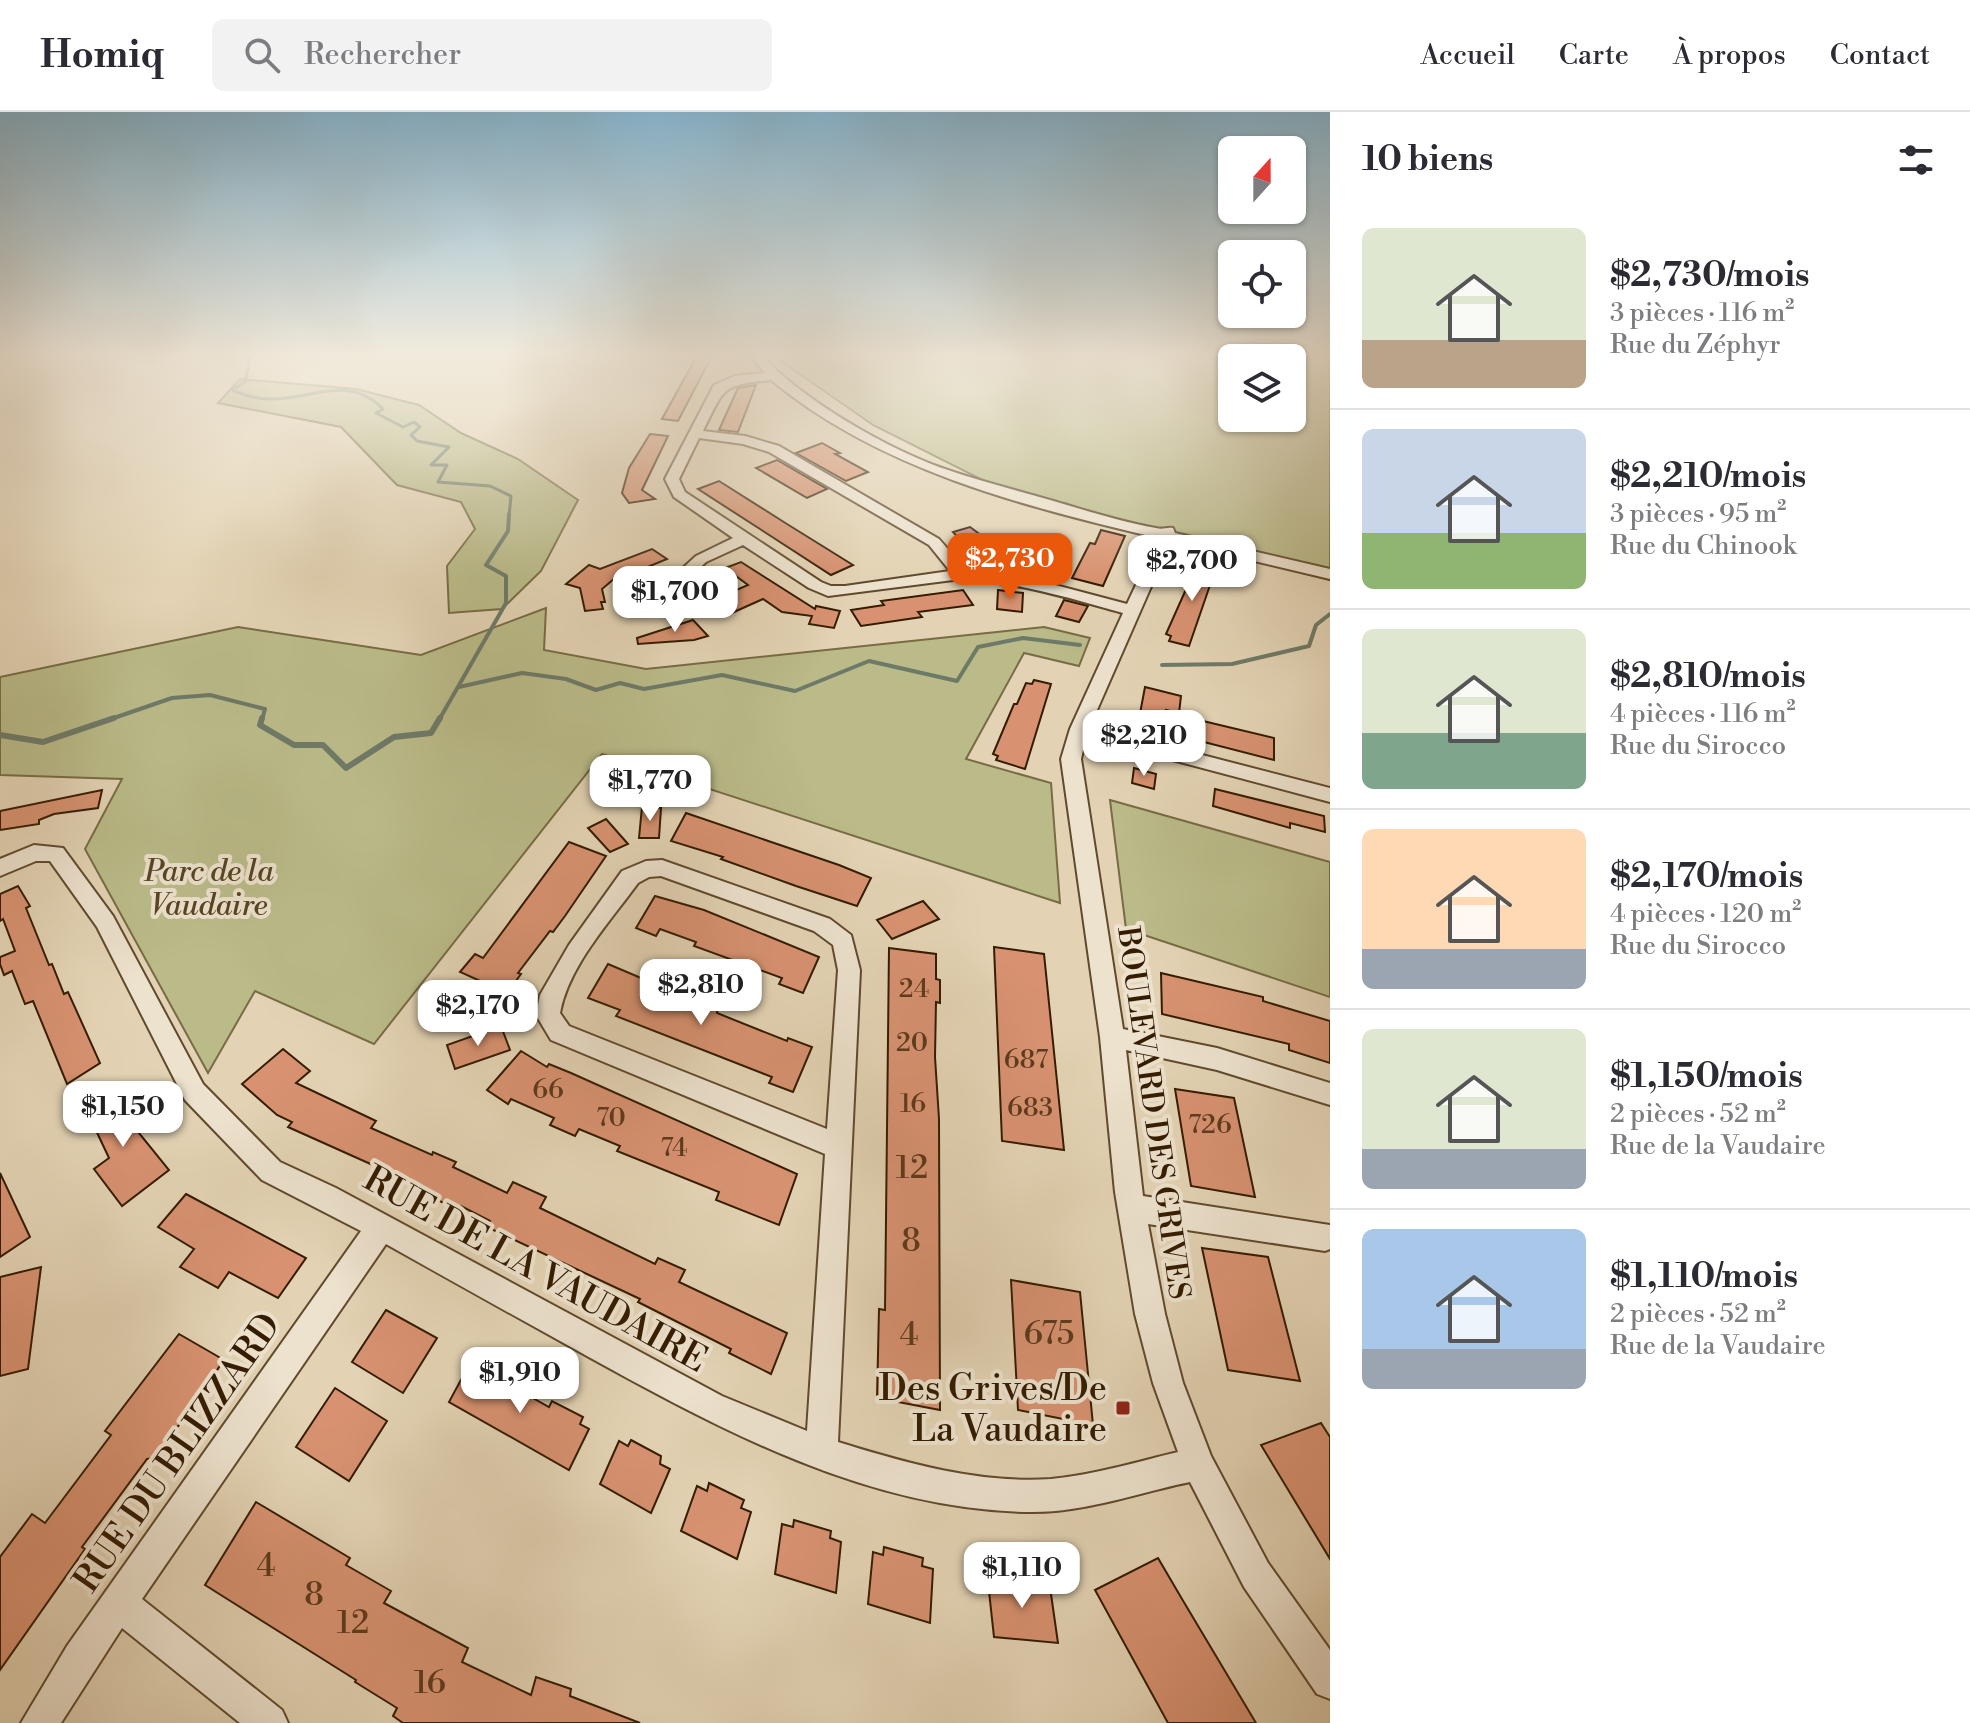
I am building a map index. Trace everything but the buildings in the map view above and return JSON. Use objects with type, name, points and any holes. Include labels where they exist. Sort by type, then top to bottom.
[{"type":"street","points":[[697,429],[672,479],[674,488],[744,539],[828,591],[961,574],[1011,578],[1130,610]]},
{"type":"street","points":[[857,429],[917,462],[994,489],[1330,574]]},
{"type":"street","points":[[694,434],[745,440],[774,449],[926,536],[942,547],[961,574]]},
{"type":"street","name":"BOULEVARD DES GRIVES","points":[[1167,534],[1130,610],[1079,729],[1071,759],[1112,1037],[1133,1208],[1150,1314],[1168,1383],[1198,1464],[1256,1575],[1330,1681]]},
{"type":"street","points":[[655,602],[701,559],[744,539]]},
{"type":"street","points":[[1079,729],[1330,795]]},
{"type":"street","name":"RUE DE LA VAUDAIRE","points":[[0,868],[34,853],[56,853],[105,922],[194,1092],[271,1171],[326,1197],[711,1407],[765,1433],[899,1475],[963,1490],[1032,1496],[1079,1491],[1198,1464]]},
{"type":"street","points":[[822,1451],[840,1147],[849,970],[843,941],[822,925],[662,868],[646,869],[630,877],[577,951],[552,995],[548,1015],[560,1033],[840,1147]]},
{"type":"street","points":[[1112,1037],[1217,1059],[1330,1094]]},
{"type":"street","points":[[1133,1208],[1325,1237]]},
{"type":"street","name":"RUE DU BLIZZARD","points":[[40,1723],[381,1227]]},
{"type":"street","points":[[120,1604],[269,1723]]},
{"type":"green space","points":[[343,429],[455,429],[518,459],[578,500],[541,571],[502,609],[449,613],[447,566],[475,529],[461,502],[397,485]]},
{"type":"green space","points":[[881,429],[1306,432],[1306,429],[1330,429],[1330,580],[1020,499]]},
{"type":"green space","name":"Parc de la Vaudaire","points":[[546,608],[544,650],[646,669],[1044,627],[1090,638],[1079,666],[1024,653],[966,759],[1051,783],[1060,903],[602,754],[374,1044],[255,991],[208,1073],[85,849],[122,779],[0,775],[0,677],[238,627],[421,655]]},
{"type":"green space","points":[[1110,800],[1330,862],[1330,997],[1126,929]]},
{"type":"waterway","points":[[418,429],[411,435],[417,441],[449,447],[431,465],[447,465],[438,482],[490,486],[511,496],[509,516]]},
{"type":"waterway","points":[[439,720],[506,603],[506,576],[486,565],[508,531],[509,514]]},
{"type":"waterway","points":[[1162,665],[1232,664],[1309,646],[1316,625],[1330,614]]},
{"type":"waterway","points":[[459,687],[522,673],[566,679],[596,690],[620,683],[644,689],[722,675],[795,691],[869,661],[957,681],[978,647],[1023,638],[1080,645]]},
{"type":"waterway","points":[[108,720],[172,698],[210,695],[265,709],[262,720]]},
{"type":"waterway","points":[[0,735],[43,742],[114,718]]},
{"type":"waterway","points":[[262,718],[260,725],[294,745],[323,745],[346,768],[394,737],[431,733],[440,718]]},
{"type":"place","name":"Des Grives/De La Vaudaire","points":[[1123,1408]]}]
